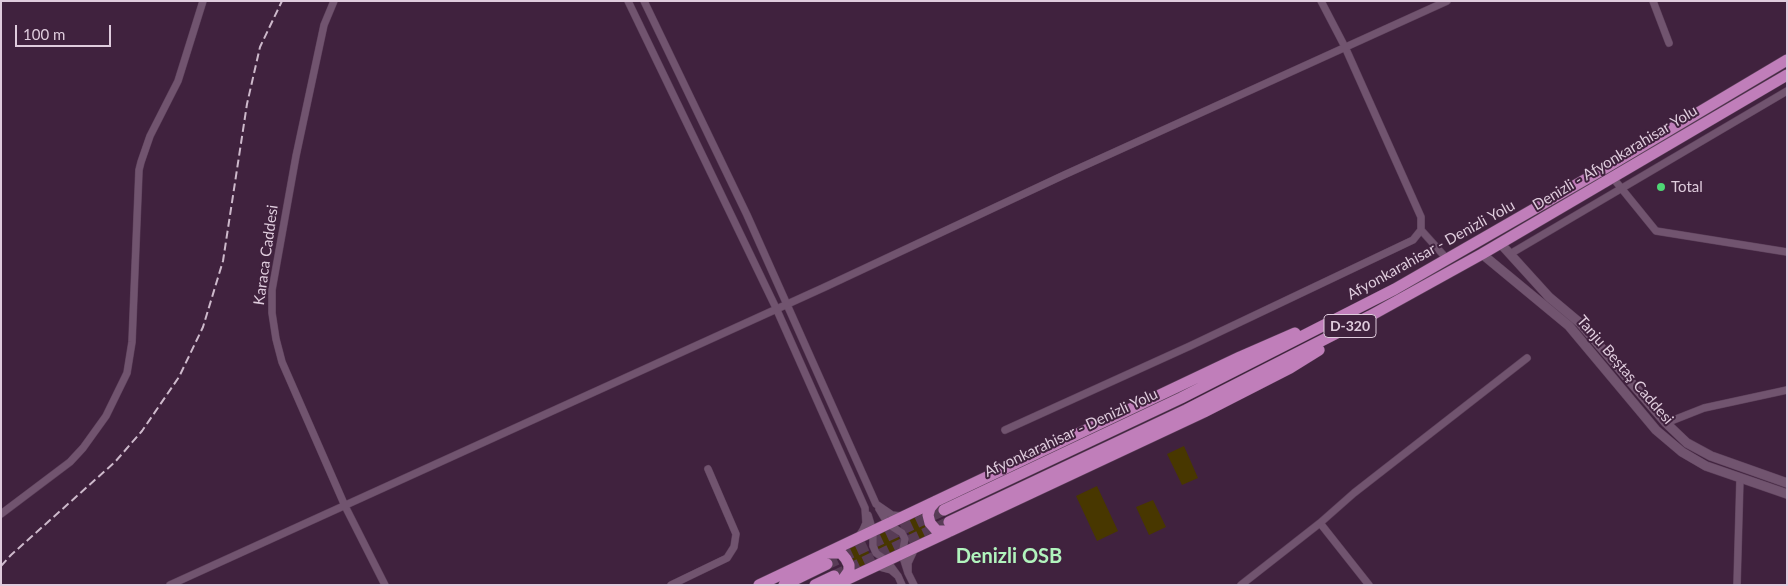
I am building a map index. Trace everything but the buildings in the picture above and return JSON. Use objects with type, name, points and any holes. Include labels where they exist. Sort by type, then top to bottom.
[{"type":"highway","name":"Afyonkarahisar - Denizli Yolu","points":[[888,524],[904,516],[940,505],[1181,398],[1366,304],[1447,260],[1787,60]]},
{"type":"highway","name":"Denizli - Afyonkarahisar Yolu","points":[[902,554],[951,526],[1186,410],[1370,316],[1482,254],[1613,178],[1736,103],[1787,75]]},
{"type":"highway","points":[[940,505],[930,508],[928,515],[930,522],[937,531],[951,526]]},
{"type":"highway","points":[[784,585],[857,538],[888,524]]},
{"type":"highway","points":[[759,585],[841,553],[849,564],[849,571],[837,581]]},
{"type":"highway","points":[[815,585],[837,581],[902,554]]},
{"type":"street","points":[[1,514],[70,462],[83,448],[106,416],[126,373],[132,342],[139,170],[150,136],[178,81],[203,1]]},
{"type":"street","name":"Karaca Caddesi","points":[[334,1],[324,25],[296,156],[272,290],[272,313],[282,362],[345,506],[385,585]]},
{"type":"street","points":[[628,1],[776,308],[866,508],[873,531],[873,546],[876,553],[887,561],[902,585]]},
{"type":"street","points":[[644,1],[748,215],[876,504],[888,524],[902,533],[905,540],[902,554],[908,574],[914,585]]},
{"type":"street","points":[[1005,430],[1190,346],[1413,240],[1420,230],[1421,216],[1345,47],[1321,1]]},
{"type":"street","points":[[170,585],[788,303],[1064,174],[1447,1]]},
{"type":"street","points":[[1653,1],[1669,44]]},
{"type":"street","points":[[1510,254],[1787,91]]},
{"type":"street","points":[[1736,103],[1744,115]]},
{"type":"street","points":[[1613,178],[1656,231],[1787,252]]},
{"type":"street","points":[[1420,230],[1447,260]]},
{"type":"street","name":"Tanju Beştaş Caddesi","points":[[1500,243],[1550,297],[1580,323],[1666,423],[1687,443],[1711,456],[1787,483]]},
{"type":"street","name":"Tanju Beştaş Caddesi","points":[[1482,254],[1569,326],[1656,430],[1682,452],[1706,466],[1787,494]]},
{"type":"street","points":[[1241,585],[1320,523],[1354,493],[1527,358]]},
{"type":"street","points":[[1656,430],[1666,423],[1704,408],[1787,390]]},
{"type":"street","points":[[671,585],[726,558],[734,548],[736,534],[708,469]]},
{"type":"street","points":[[1737,585],[1740,478],[1744,469]]},
{"type":"street","points":[[876,504],[892,515],[904,516]]},
{"type":"street","points":[[857,538],[864,530],[866,508]]},
{"type":"street","points":[[1320,523],[1369,585]]},
{"type":"street","points":[[908,574],[908,563],[915,548]]},
{"type":"street","points":[[876,566],[891,570],[898,576]]},
{"type":"shaded area","points":[[1184,446],[1198,478],[1182,485],[1167,454]]},
{"type":"shaded area","points":[[1097,486],[1118,531],[1097,541],[1076,496]]},
{"type":"shaded area","points":[[1153,500],[1166,527],[1149,535],[1136,507]]},
{"type":"shaded area","points":[[925,510],[936,534],[914,544],[903,521]]},
{"type":"shaded area","points":[[888,530],[897,533],[900,542],[897,551],[888,554],[879,551],[876,542],[879,533]]},
{"type":"shaded area","points":[[862,540],[874,562],[854,572],[842,550]]},
{"type":"tunnel","points":[[827,564],[944,510]]},
{"type":"tunnel","points":[[834,576],[949,522]]},
{"type":"railway","points":[[1,566],[115,462],[142,431],[179,377],[203,327],[223,261],[247,104],[260,47],[282,1]]},
{"type":"place","name":"Total","points":[[1661,187]]},
{"type":"district","name":"Denizli OSB","points":[[1009,557]]}]
